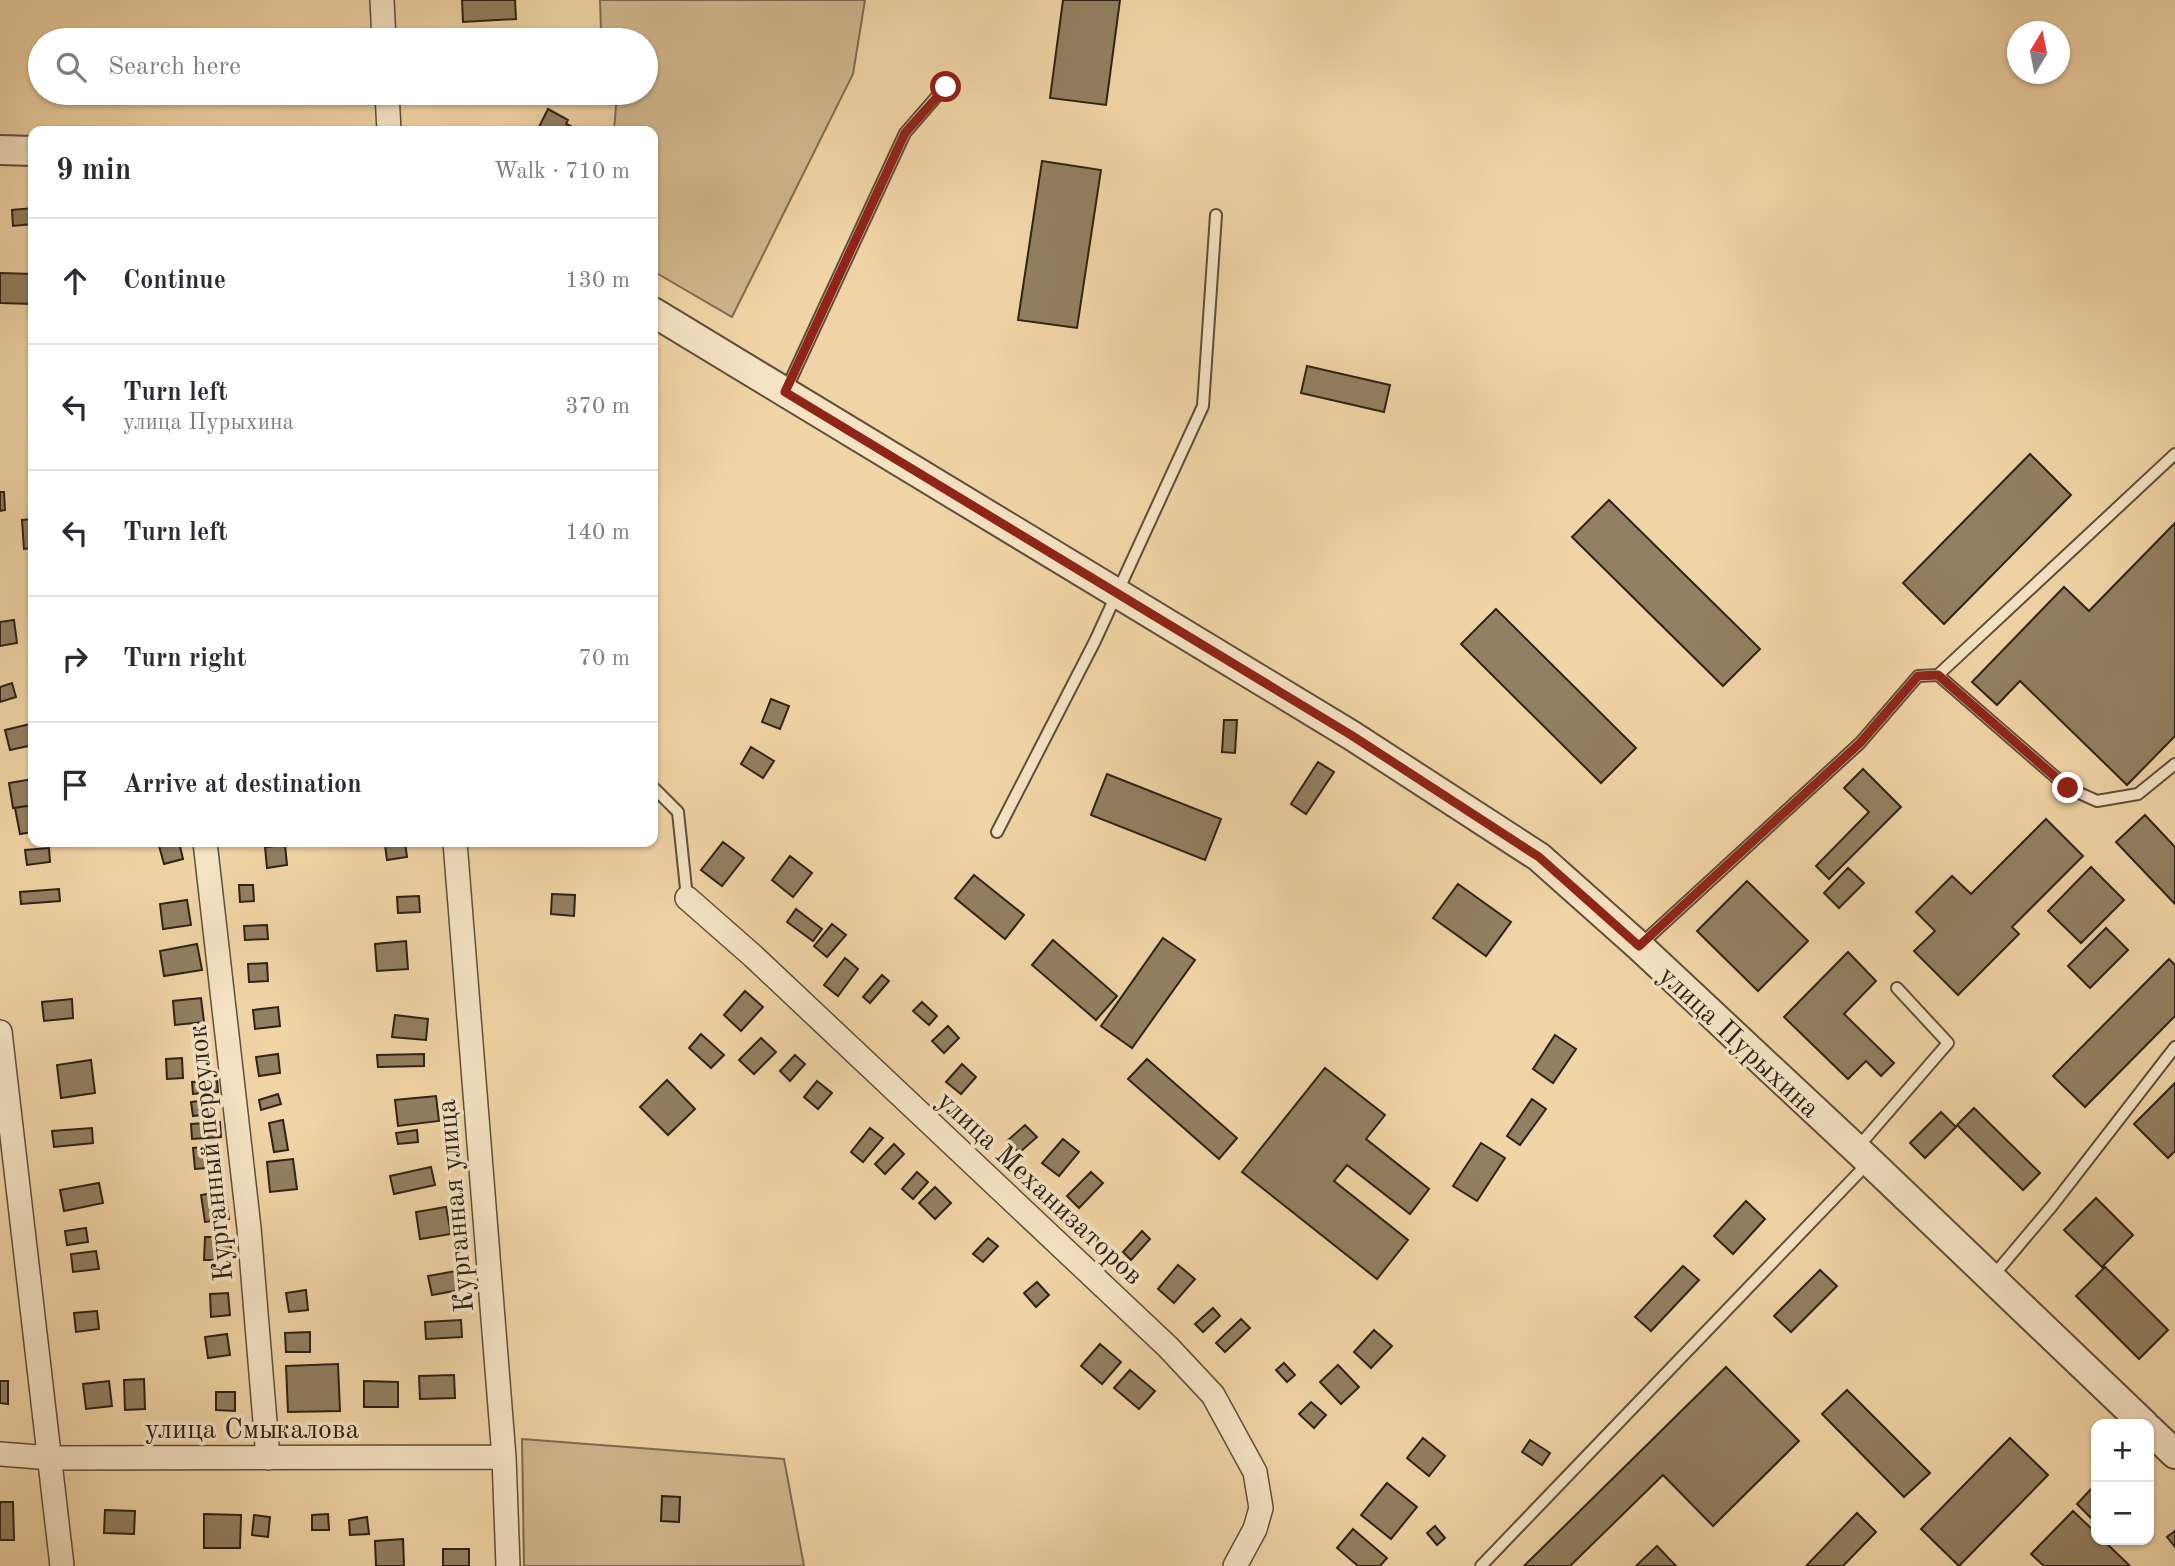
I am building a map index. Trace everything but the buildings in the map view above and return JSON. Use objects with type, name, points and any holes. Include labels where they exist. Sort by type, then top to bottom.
[{"type":"street","points":[[382,0],[383,28]]},
{"type":"street","points":[[388,105],[389,126]]},
{"type":"street","points":[[0,150],[28,151]]},
{"type":"street","name":"улица Пурыхина","points":[[658,315],[1351,735],[1539,857],[1639,946],[1863,1155],[2139,1419]]},
{"type":"street","name":"Курганный переулок","points":[[206,847],[250,1228],[268,1458]]},
{"type":"street","name":"Курганная улица","points":[[455,847],[504,1457],[508,1566]]},
{"type":"street","name":"улица Механизаторов","points":[[687,898],[753,956],[1168,1347],[1213,1395],[1255,1472],[1261,1508],[1255,1529],[1235,1566]]},
{"type":"street","points":[[0,1032],[62,1566]]},
{"type":"street","points":[[2154,1434],[2175,1454]]},
{"type":"street","name":"улица Смыкалова","points":[[0,1454],[51,1458],[504,1457]]},
{"type":"lane","points":[[785,392],[905,133],[946,87]]},
{"type":"lane","points":[[997,832],[1095,641],[1203,406],[1216,215]]},
{"type":"lane","points":[[1639,946],[1860,743],[1918,676],[1938,675],[2175,454]]},
{"type":"lane","points":[[1938,675],[2068,788],[2097,801],[2138,794],[2175,764]]},
{"type":"lane","points":[[658,792],[678,812],[687,898]]},
{"type":"lane","points":[[1481,1566],[1863,1155],[1948,1043],[1897,988]]},
{"type":"lane","points":[[1991,1278],[2052,1206],[2175,1047]]},
{"type":"shaded area","points":[[600,0],[865,0],[853,74],[732,317],[658,274],[658,126],[614,126],[616,105],[658,105],[658,28],[601,28]]},
{"type":"shaded area","points":[[522,1439],[784,1459],[804,1566],[524,1566]]},
{"type":"route","points":[[946,87],[905,133],[785,392],[1351,735],[1539,857],[1639,946],[1860,743],[1918,676],[1938,675],[2068,788]]}]
